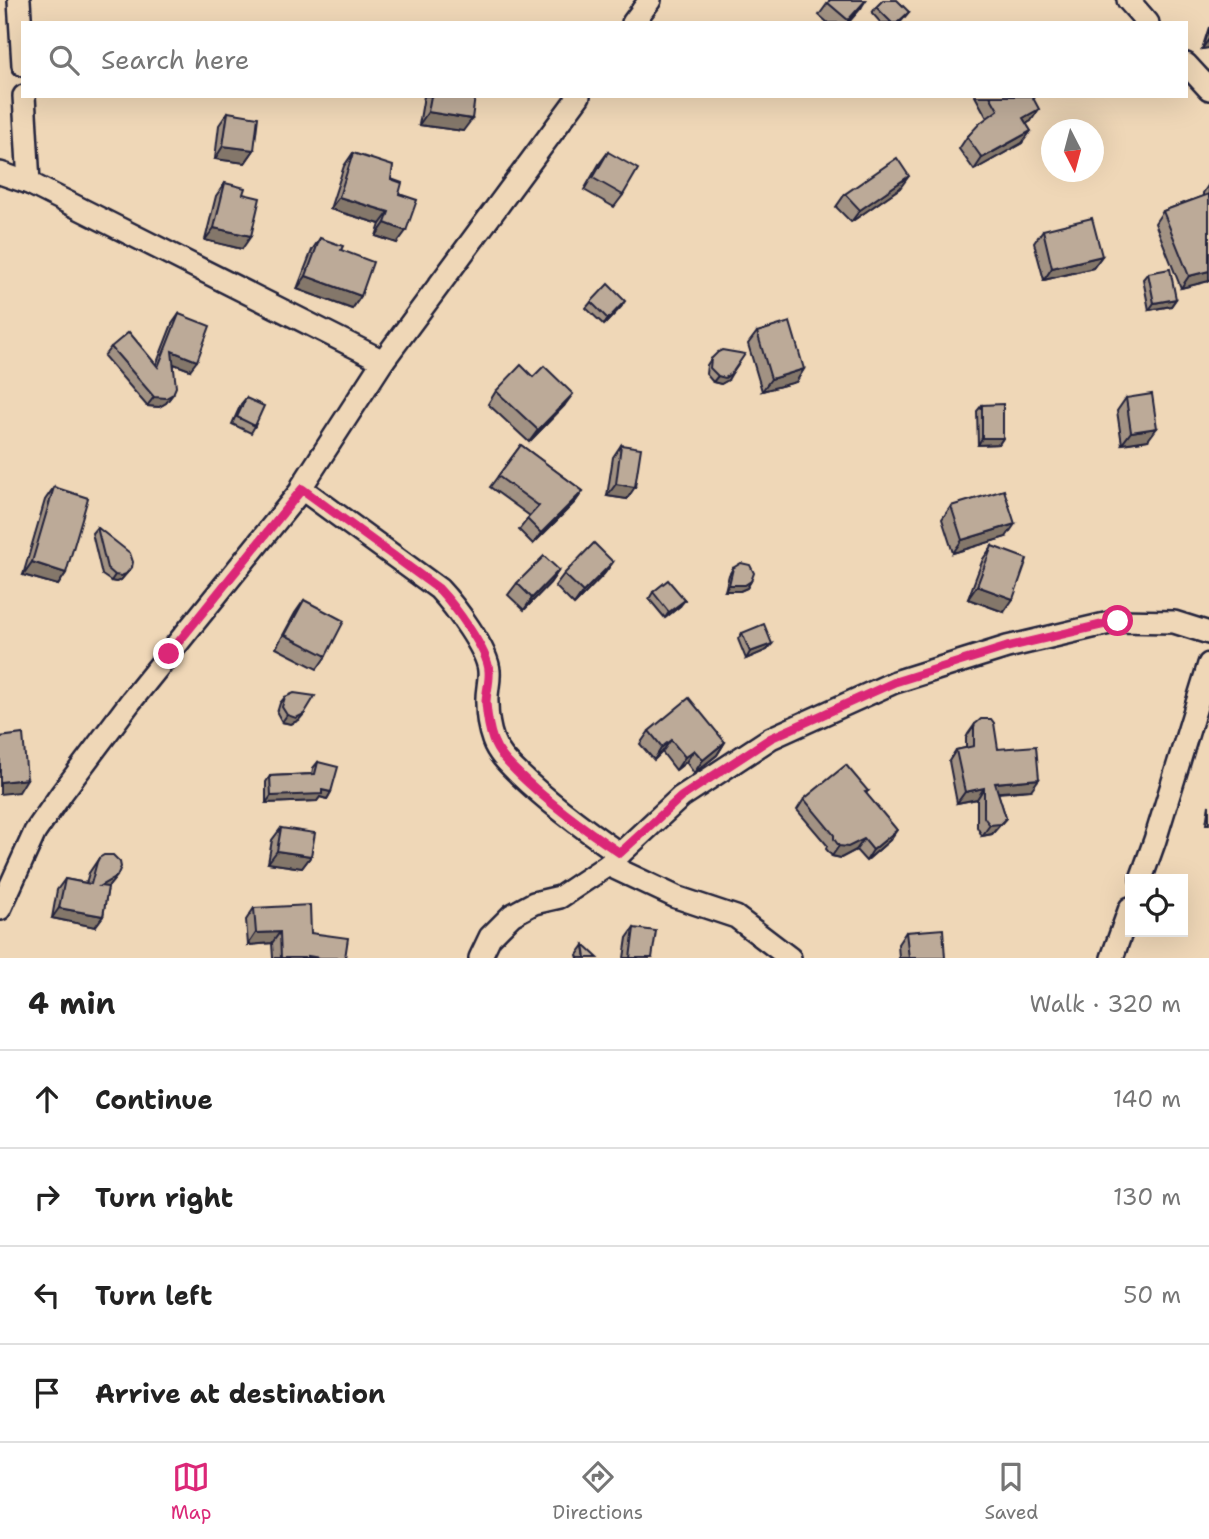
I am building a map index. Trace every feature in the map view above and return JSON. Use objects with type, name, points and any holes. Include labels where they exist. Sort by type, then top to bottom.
[{"type":"street","points":[[19,0],[21,32]]},
{"type":"street","points":[[1128,0],[1146,21]]},
{"type":"street","points":[[635,21],[648,1]]},
{"type":"street","points":[[1188,66],[1209,89]]},
{"type":"street","points":[[24,98],[29,183]]},
{"type":"street","points":[[0,909],[36,832],[62,793],[131,701],[302,489],[383,361],[578,98]]},
{"type":"street","points":[[0,173],[29,183],[383,361]]},
{"type":"street","points":[[302,489],[439,589],[449,600],[485,654],[489,668],[486,702],[493,741],[504,759],[529,784],[614,859],[676,897],[736,917],[790,958]]},
{"type":"street","points":[[480,958],[490,937],[512,915],[534,903],[560,897],[614,859],[681,797],[771,738],[895,682],[1007,647],[1118,621],[1174,622],[1209,633]]},
{"type":"street","points":[[1143,874],[1209,664]]},
{"type":"street","points":[[1112,958],[1125,922]]},
{"type":"building","points":[[830,0],[866,0],[848,20],[828,3]]},
{"type":"building","points":[[883,0],[897,0],[909,12],[899,21],[890,21],[876,7]]},
{"type":"building","points":[[431,98],[475,98],[472,119],[428,112]]},
{"type":"building","points":[[991,98],[1033,98],[1039,109],[1023,118],[1031,131],[982,158],[967,137],[998,110]]},
{"type":"building","points":[[228,112],[258,117],[254,150],[223,146]]},
{"type":"building","points":[[608,152],[638,169],[623,195],[593,178]]},
{"type":"building","points":[[353,153],[393,166],[391,179],[402,183],[399,194],[417,200],[406,231],[385,223],[389,212],[339,197]]},
{"type":"building","points":[[897,158],[909,176],[860,210],[845,194]]},
{"type":"building","points":[[225,183],[245,188],[243,194],[260,198],[251,236],[214,228]]},
{"type":"building","points":[[1209,194],[1209,271],[1189,276],[1163,211]]},
{"type":"building","points":[[1092,218],[1102,256],[1052,268],[1043,230]]},
{"type":"building","points":[[320,238],[343,246],[341,250],[373,262],[361,296],[306,276]]},
{"type":"building","points":[[1170,269],[1176,299],[1154,303],[1148,273]]},
{"type":"building","points":[[608,284],[625,301],[608,319],[591,302]]},
{"type":"building","points":[[179,314],[210,326],[197,361],[172,351],[176,387],[173,394],[166,398],[154,397],[111,347],[129,332],[158,367]]},
{"type":"building","points":[[790,322],[804,369],[771,379],[757,332]]},
{"type":"building","points":[[722,350],[745,354],[732,373],[725,378],[718,376],[710,368],[711,359]]},
{"type":"building","points":[[521,365],[533,377],[544,366],[573,394],[538,430],[496,391]]},
{"type":"building","points":[[1152,394],[1157,428],[1131,432],[1126,398]]},
{"type":"building","points":[[246,398],[264,406],[255,426],[237,417]]},
{"type":"building","points":[[1003,404],[1003,438],[982,438],[982,405]]},
{"type":"building","points":[[521,445],[583,491],[541,533],[527,519],[539,506],[498,476]]},
{"type":"building","points":[[621,445],[641,448],[635,487],[616,484]]},
{"type":"building","points":[[54,487],[88,498],[66,573],[32,562]]},
{"type":"building","points":[[1004,490],[1015,524],[962,540],[951,506]]},
{"type":"building","points":[[97,527],[130,553],[133,562],[126,574],[115,575],[107,568]]},
{"type":"building","points":[[594,543],[613,562],[583,592],[564,574]]},
{"type":"building","points":[[992,546],[1027,559],[1013,599],[977,586]]},
{"type":"building","points":[[544,556],[559,570],[532,598],[517,583]]},
{"type":"building","points":[[741,563],[750,565],[754,573],[751,581],[745,585],[729,585],[733,568]]},
{"type":"building","points":[[668,580],[685,600],[669,612],[653,592]]},
{"type":"building","points":[[304,600],[344,621],[326,656],[285,635]]},
{"type":"building","points":[[764,624],[772,644],[750,652],[742,633]]},
{"type":"building","points":[[294,693],[315,696],[304,714],[296,718],[287,715],[282,707],[285,697]]},
{"type":"building","points":[[689,698],[725,742],[703,760],[694,750],[685,757],[671,740],[662,747],[649,731]]},
{"type":"building","points":[[981,719],[991,719],[994,723],[998,749],[1036,746],[1039,779],[995,783],[1006,818],[1000,824],[990,825],[984,817],[984,788],[965,792],[956,750],[974,746],[974,727]]},
{"type":"building","points":[[23,734],[27,779],[0,782],[0,737]]},
{"type":"building","points":[[318,762],[338,767],[331,792],[322,790],[322,794],[271,796],[270,776],[315,774]]},
{"type":"building","points":[[846,765],[897,830],[873,850],[864,839],[848,847],[839,846],[834,835],[804,799]]},
{"type":"building","points":[[281,828],[315,833],[311,856],[277,851]]},
{"type":"building","points":[[104,855],[113,855],[121,867],[117,876],[100,886],[108,887],[103,916],[59,908],[65,879],[91,884],[97,862]]},
{"type":"building","points":[[310,905],[311,933],[348,938],[345,958],[281,958],[280,932],[256,933],[254,908]]},
{"type":"building","points":[[634,928],[656,931],[652,958],[630,958]]},
{"type":"building","points":[[943,929],[945,958],[909,958],[906,932]]},
{"type":"building","points":[[584,945],[598,958],[586,958]]},
{"type":"route","points":[[169,654],[302,489],[439,589],[449,600],[485,654],[489,668],[486,702],[489,723],[493,741],[504,759],[565,815],[620,853],[681,797],[771,738],[895,682],[1007,647],[1118,621]]}]
